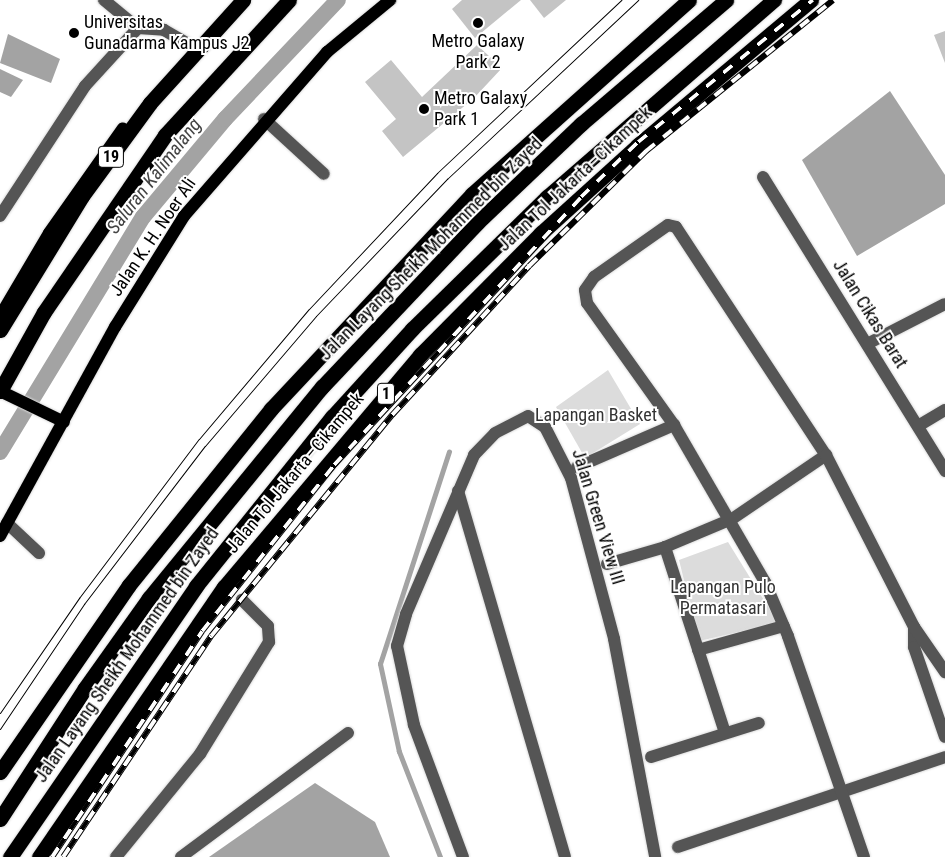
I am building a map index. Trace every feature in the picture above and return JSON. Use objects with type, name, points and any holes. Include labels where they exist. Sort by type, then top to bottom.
[{"type":"highway","name":"19","points":[[0,330],[82,196],[145,110],[243,0]]},
{"type":"highway","name":"19","points":[[0,391],[44,312],[164,136],[289,0]]},
{"type":"highway","points":[[0,772],[129,585],[271,409],[472,194],[689,0]]},
{"type":"highway","name":"Jalan Layang Sheikh Mohammed bin Zayed","points":[[0,819],[149,598],[322,387],[484,216],[581,124],[726,0]]},
{"type":"highway","name":"Jalan Layang Sheikh Mohammed bin Zayed","points":[[10,857],[190,594],[332,417],[412,329],[547,196],[774,0]]},
{"type":"highway","name":"Jalan Tol Jakarta–Cikampek","points":[[39,857],[224,587],[420,355],[541,234],[638,145],[811,0]]},
{"type":"main road","points":[[0,316],[103,153],[192,46],[238,0]]},
{"type":"main road","name":"Jalan K. H. Noer Ali","points":[[0,536],[58,419],[162,248],[264,119],[327,52],[390,0]]},
{"type":"main road","points":[[0,391],[17,401],[58,419]]},
{"type":"street","points":[[104,0],[138,28],[164,30],[192,46]]},
{"type":"street","points":[[0,216],[85,86],[138,28]]},
{"type":"street","points":[[264,119],[324,174]]},
{"type":"street","name":"Jalan Cikas Barat","points":[[763,177],[869,343],[945,471]]},
{"type":"street","points":[[864,857],[843,790],[784,626],[732,519],[674,425],[585,296],[594,277],[670,224],[679,230],[826,455],[914,627],[945,672]]},
{"type":"street","points":[[869,343],[945,304]]},
{"type":"street","points":[[918,426],[945,410]]},
{"type":"street","name":"Jalan Green View III","points":[[458,491],[480,447],[519,419],[536,418],[558,447],[571,478],[614,639],[655,857]]},
{"type":"street","points":[[577,467],[674,425]]},
{"type":"street","points":[[607,564],[665,547],[732,519],[826,455]]},
{"type":"street","points":[[458,491],[406,614],[398,646],[414,725],[463,857]]},
{"type":"street","points":[[458,491],[565,857]]},
{"type":"street","points":[[7,523],[39,553]]},
{"type":"street","points":[[665,547],[725,733]]},
{"type":"street","points":[[116,857],[200,754],[269,642],[268,626],[242,600]]},
{"type":"street","points":[[698,650],[784,626]]},
{"type":"street","points":[[914,627],[914,647],[945,737]]},
{"type":"street","points":[[651,757],[759,723]]},
{"type":"street","points":[[181,857],[348,734]]},
{"type":"street","points":[[678,848],[843,790],[945,757]]},
{"type":"green space","name":"Lapangan Basket","points":[[608,370],[640,424],[585,458],[556,407]]},
{"type":"green space","name":"Lapangan Pulo Permatasari","points":[[728,542],[778,623],[699,641],[679,560]]},
{"type":"shaded area","points":[[8,34],[60,59],[51,83],[0,63]]},
{"type":"shaded area","points":[[0,69],[23,80],[11,97],[0,92]]},
{"type":"shaded area","points":[[890,91],[945,175],[945,204],[857,256],[802,160]]},
{"type":"shaded area","points":[[315,783],[375,822],[390,857],[209,857]]},
{"type":"building","name":"Metro Galaxy Park 2","points":[[462,0],[521,0],[475,38],[452,9]]},
{"type":"building","name":"Metro Galaxy Park 2","points":[[530,0],[566,0],[544,18]]},
{"type":"building","points":[[945,31],[945,63],[934,35]]},
{"type":"building","name":"Metro Galaxy Park 1","points":[[477,45],[502,68],[474,98],[403,157],[382,131],[396,119],[365,82],[391,60],[422,97]]},
{"type":"waterway","name":"Saluran Kalimalang","points":[[0,452],[143,217],[225,119],[338,0]]},
{"type":"waterway","points":[[440,857],[399,752],[380,664],[449,452]]},
{"type":"tram line","points":[[0,713],[79,598],[199,439],[309,309],[437,173],[621,0]]},
{"type":"tram line","points":[[0,729],[84,604],[205,446],[316,316],[447,179],[638,0]]},
{"type":"railway","points":[[52,857],[202,631],[334,465],[581,197],[638,142],[813,0]]},
{"type":"railway","points":[[63,857],[211,636],[392,415],[529,266],[646,151],[833,0]]},
{"type":"place","name":"Metro Galaxy Park 2","points":[[478,23]]},
{"type":"place","name":"Universitas Gunadarma Kampus J2","points":[[74,33]]},
{"type":"place","name":"Metro Galaxy Park 1","points":[[424,109]]}]
